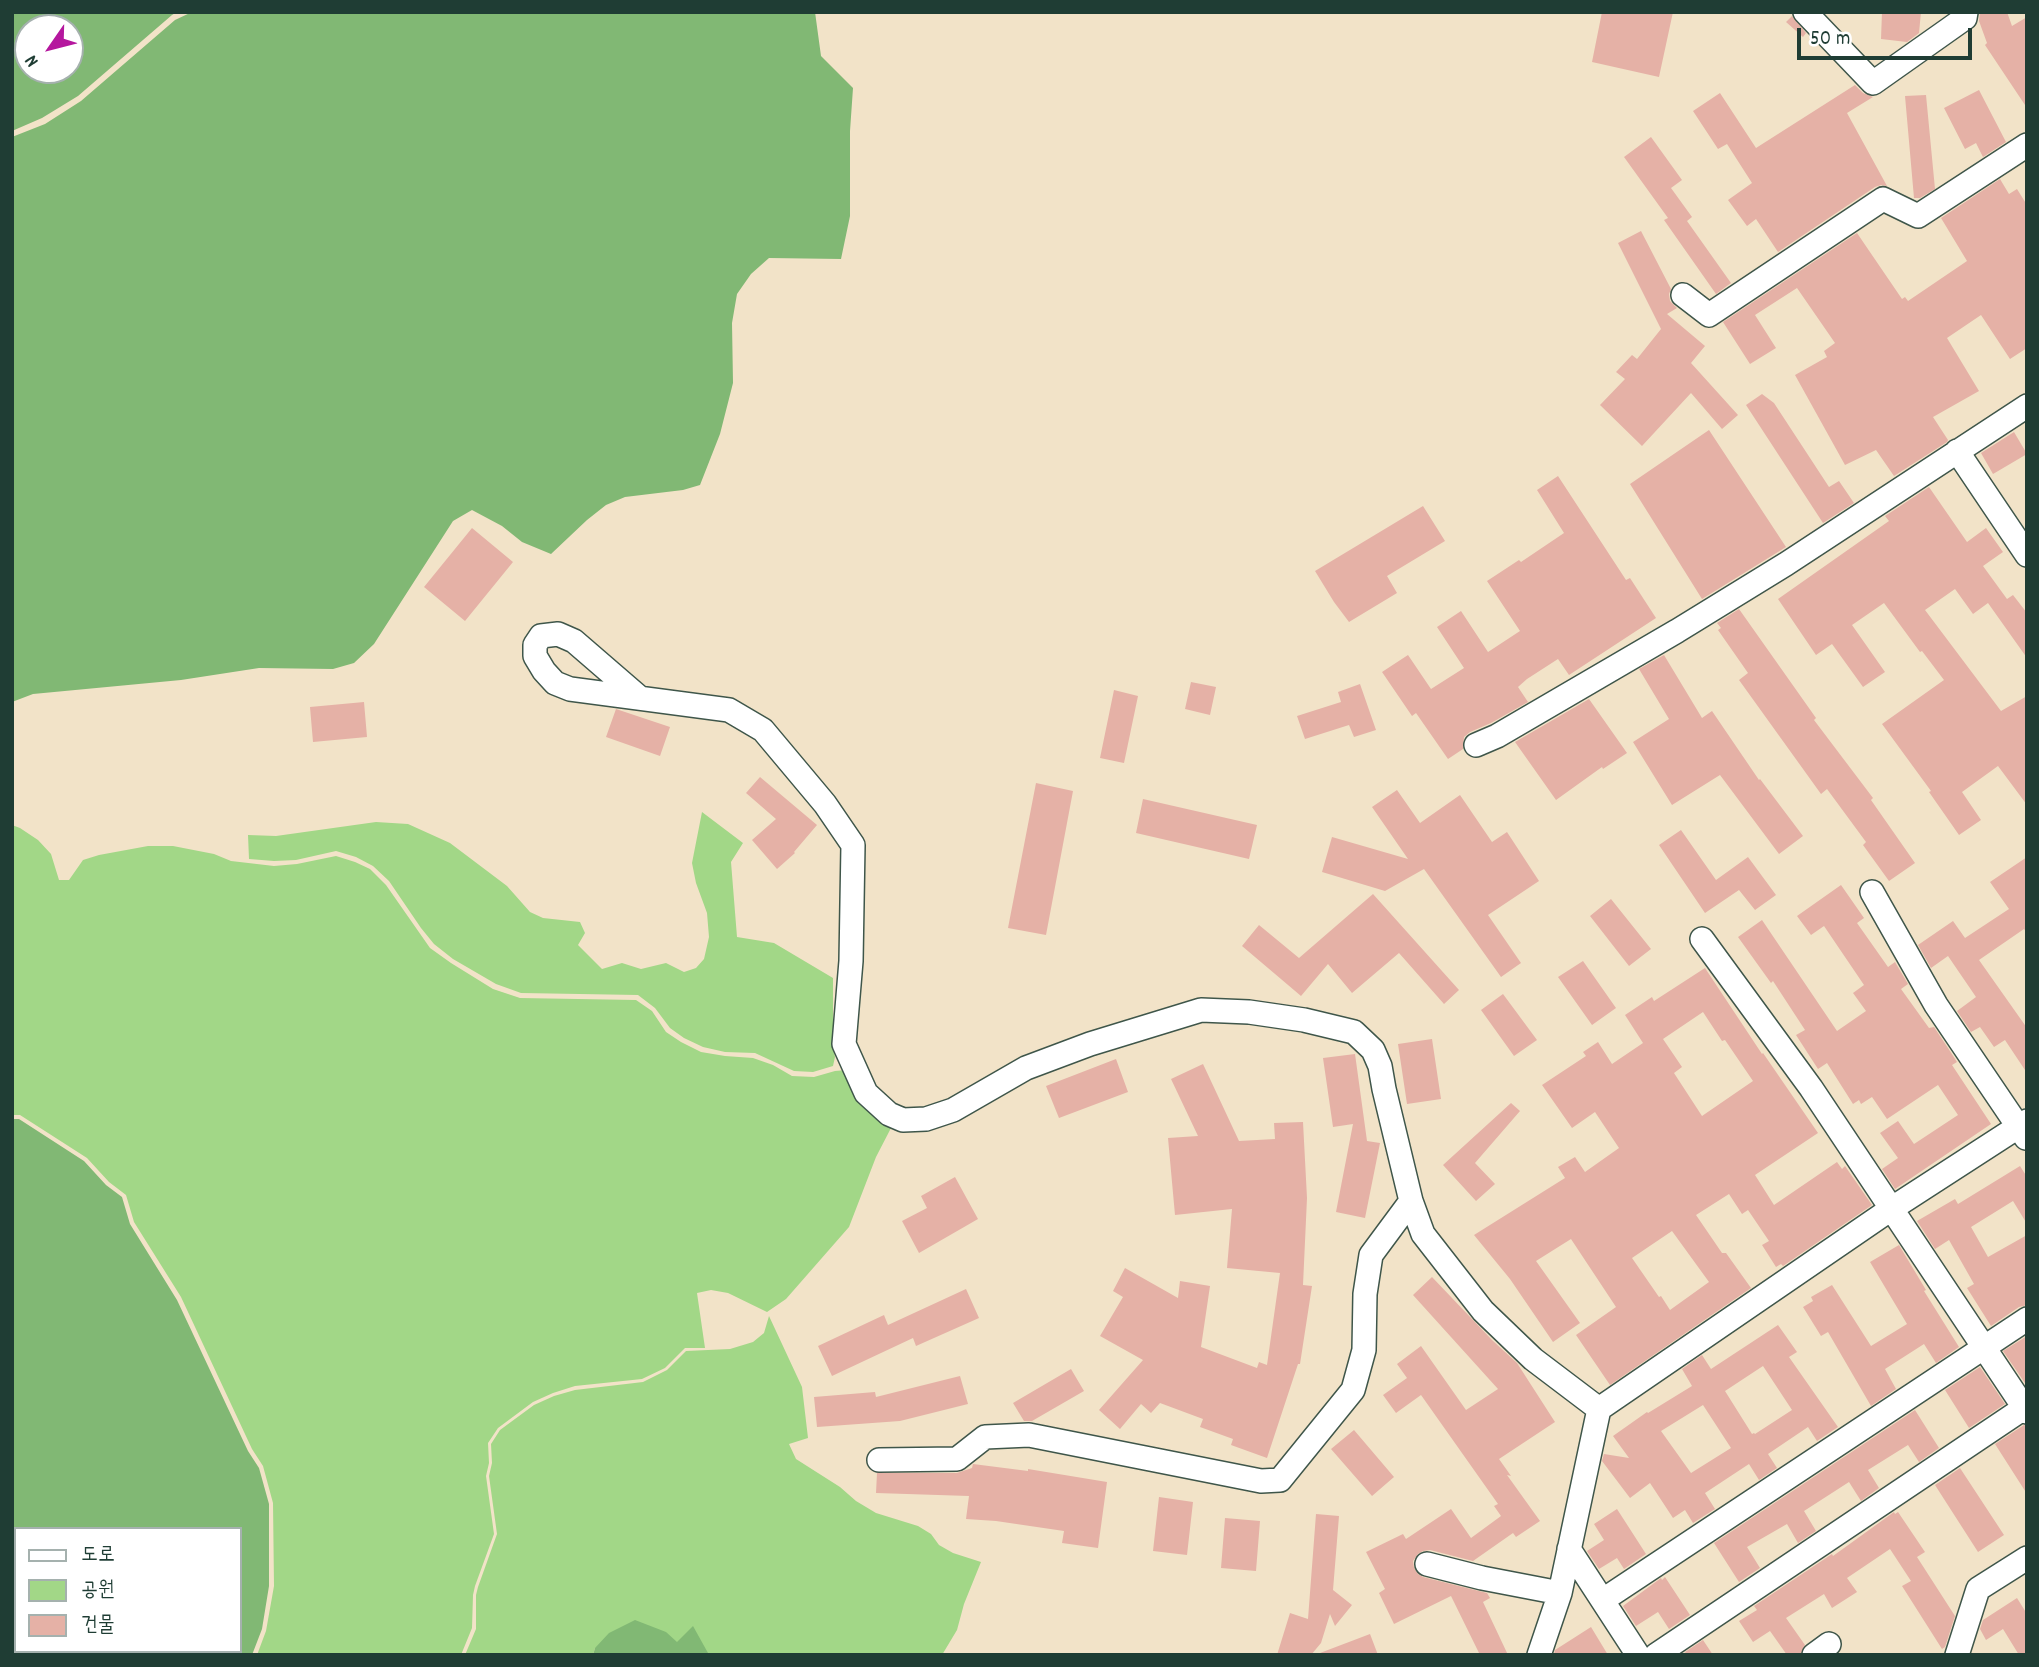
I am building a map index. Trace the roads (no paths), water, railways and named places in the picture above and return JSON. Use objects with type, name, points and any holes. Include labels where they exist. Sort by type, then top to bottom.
[{"type":"street","points":[[1805,12],[1873,83],[1965,18],[1966,12]]},
{"type":"street","points":[[1683,295],[1709,315],[1882,199],[1918,216],[2027,145]]},
{"type":"street","points":[[1476,745],[1497,736],[1764,578],[2027,406]]},
{"type":"street","points":[[1956,451],[2027,555]]},
{"type":"street","points":[[640,698],[729,710],[763,730],[825,804],[853,845],[851,961],[844,1044],[866,1093],[890,1114],[903,1120],[926,1119],[953,1110],[1026,1068],[1090,1044],[1201,1010],[1249,1012],[1304,1020],[1354,1032],[1373,1050],[1380,1066],[1411,1201],[1423,1234],[1483,1311],[1532,1359],[1599,1409]]},
{"type":"street","points":[[1539,1655],[1560,1593],[1599,1409],[1891,1209],[2024,1128],[1936,1005],[1872,892]]},
{"type":"street","points":[[1656,1655],[2026,1409],[1811,1088],[1702,939]]},
{"type":"street","points":[[879,1460],[957,1459],[985,1437],[1029,1435],[1261,1482],[1280,1480],[1353,1390],[1364,1350],[1365,1293],[1371,1255],[1411,1201]]},
{"type":"street","points":[[1602,1601],[2027,1319]]},
{"type":"street","points":[[1569,1549],[1638,1655]]},
{"type":"street","points":[[1957,1655],[1978,1590],[2027,1558]]},
{"type":"street","points":[[1427,1564],[1560,1593]]}]
